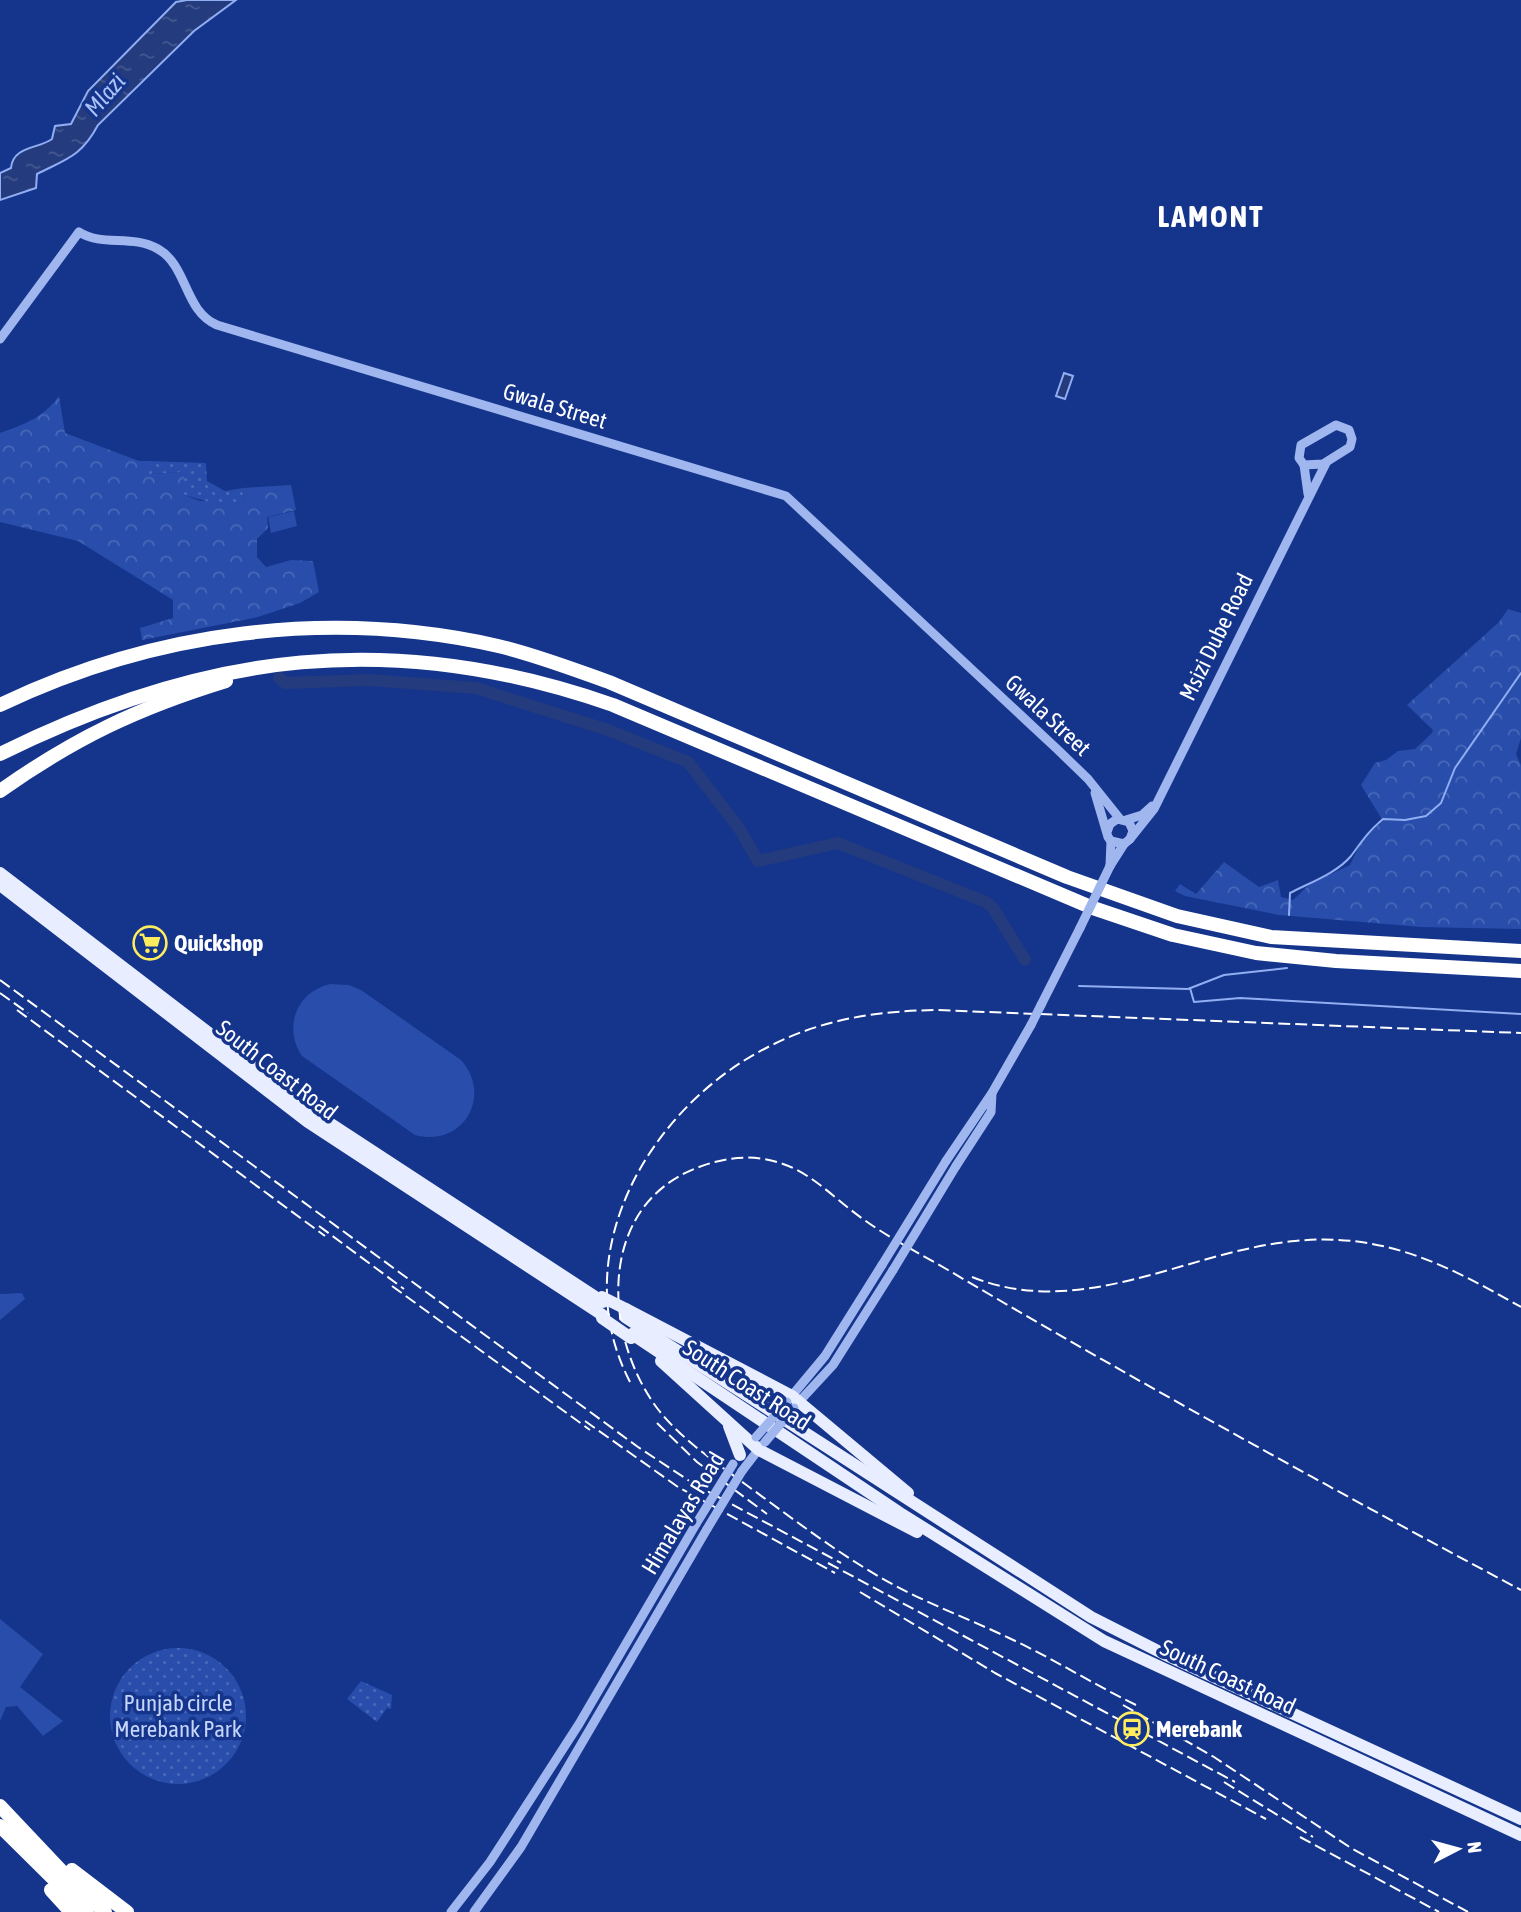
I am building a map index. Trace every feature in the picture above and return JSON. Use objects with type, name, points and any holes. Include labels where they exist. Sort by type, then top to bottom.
[{"type":"highway","points":[[0,705],[109,662],[163,647],[243,633],[358,628],[465,640],[558,663],[609,682],[1067,877],[1139,904],[1213,925],[1271,937],[1521,951]]},
{"type":"highway","points":[[0,754],[80,716],[134,696],[188,680],[273,664],[338,660],[400,661],[478,670],[539,682],[613,705],[1093,908],[1137,924],[1206,943],[1294,958],[1521,971]]},
{"type":"highway","points":[[0,791],[47,758],[114,721],[273,664]]},
{"type":"highway","points":[[1418,946],[1521,945]]},
{"type":"highway","points":[[1475,969],[1521,978]]},
{"type":"highway","points":[[0,1806],[105,1912]]},
{"type":"highway","points":[[0,1827],[71,1912]]},
{"type":"highway","points":[[0,1827],[87,1912]]},
{"type":"highway","points":[[29,1838],[127,1912]]},
{"type":"main road","name":"South Coast Road","points":[[0,873],[308,1109],[570,1281],[632,1336],[953,1547],[1104,1641],[1515,1833]]},
{"type":"main road","name":"South Coast Road","points":[[0,885],[314,1126],[601,1309]]},
{"type":"main road","points":[[601,1309],[626,1313],[793,1402],[949,1526]]},
{"type":"main road","name":"South Coast Road","points":[[626,1313],[949,1526],[1120,1632],[1518,1818]]},
{"type":"main road","points":[[632,1336],[723,1417],[758,1443],[934,1542],[953,1547]]},
{"type":"main road","points":[[723,1417],[737,1459]]},
{"type":"main road","points":[[1020,1589],[1027,1576]]},
{"type":"main road","points":[[1185,1680],[1192,1665]]},
{"type":"main road","points":[[1342,1753],[1349,1738]]},
{"type":"main road","points":[[1426,1791],[1432,1777]]},
{"type":"main road","points":[[1457,1806],[1463,1792]]},
{"type":"main road","points":[[1515,1833],[1518,1818]]},
{"type":"street","name":"Gwala Street","points":[[0,338],[79,232],[90,239],[132,240],[158,249],[169,258],[199,313],[217,325],[786,496],[1087,779],[1123,820]]},
{"type":"street","name":"Msizi Dube Road","points":[[981,1106],[992,1093],[1031,1025],[1110,866],[1149,818],[1308,495],[1326,463],[1350,447],[1352,434],[1346,427],[1330,426],[1301,445],[1299,458],[1304,465]]},
{"type":"street","points":[[1308,495],[1304,465],[1312,467],[1326,463]]},
{"type":"street","name":"Gwala Street","points":[[1087,779],[1098,799],[1109,837]]},
{"type":"street","name":"Msizi Dube Road","points":[[1110,866],[1110,824],[1146,813],[1159,796]]},
{"type":"street","points":[[1109,837],[1127,842],[1133,831],[1123,820]]},
{"type":"street","name":"Msizi Dube Road","points":[[991,1111],[992,1093]]},
{"type":"street","name":"Himalayas Road","points":[[474,1912],[521,1847],[758,1443],[793,1402],[825,1356],[981,1106]]},
{"type":"street","name":"Himalayas Road","points":[[793,1402],[833,1365],[991,1111]]},
{"type":"street","name":"Himalayas Road","points":[[451,1912],[490,1862],[586,1713],[737,1459],[758,1443]]},
{"type":"green space","points":[[59,396],[65,433],[139,461],[149,461],[149,474],[184,472],[184,495],[200,501],[244,502],[243,488],[291,485],[296,510],[267,517],[268,528],[257,539],[257,557],[266,567],[291,560],[313,561],[319,592],[300,603],[258,617],[142,640],[140,628],[173,618],[173,600],[78,541],[0,522],[0,433],[40,415]]},
{"type":"green space","points":[[149,461],[206,463],[207,481],[225,491],[243,488],[244,502],[224,506],[184,495],[184,472],[149,474]]},
{"type":"green space","points":[[294,511],[297,526],[271,533],[268,517]]},
{"type":"green space","points":[[1508,609],[1521,613],[1521,738],[1516,754],[1521,765],[1521,929],[1421,927],[1279,915],[1185,896],[1175,891],[1180,884],[1196,894],[1224,862],[1259,887],[1278,880],[1281,897],[1293,900],[1310,884],[1350,865],[1362,840],[1383,821],[1361,785],[1375,763],[1386,760],[1398,751],[1415,749],[1432,733],[1433,730],[1407,705],[1499,622]]},
{"type":"green space","points":[[330,984],[349,985],[361,990],[461,1060],[470,1074],[474,1089],[468,1116],[459,1126],[447,1134],[432,1137],[415,1135],[302,1056],[294,1034],[296,1013],[309,995]]},
{"type":"green space","points":[[22,1293],[25,1299],[0,1320],[0,1294]]},
{"type":"green space","points":[[0,1619],[43,1654],[20,1687],[63,1721],[43,1736],[17,1706],[6,1707],[0,1721]]},
{"type":"green space","name":"Punjab circle Merebank Park","points":[[178,1648],[204,1654],[226,1668],[240,1690],[246,1716],[240,1742],[226,1764],[204,1778],[178,1784],[152,1778],[130,1764],[116,1742],[110,1716],[116,1690],[130,1668],[152,1654]]},
{"type":"green space","points":[[361,1681],[392,1695],[391,1709],[387,1708],[377,1722],[347,1699]]},
{"type":"water","name":"Mlazi","points":[[236,0],[194,31],[98,125],[79,151],[37,174],[36,188],[0,200],[0,173],[11,168],[16,156],[21,152],[52,139],[55,126],[71,124],[88,91],[176,2]]},
{"type":"water","points":[[1064,373],[1073,376],[1065,399],[1056,396]]},
{"type":"waterway","points":[[1289,915],[1290,893],[1331,873],[1345,862],[1383,819],[1405,820],[1426,816],[1441,803],[1455,768],[1521,673]]},
{"type":"waterway","points":[[279,678],[285,683],[369,680],[476,688],[608,730],[688,762],[739,828],[758,861],[838,843],[986,902],[993,908],[1025,960]]},
{"type":"waterway","points":[[1079,986],[1188,989],[1224,975],[1287,968]]},
{"type":"waterway","points":[[1190,988],[1194,1002],[1240,998],[1521,1014]]},
{"type":"railway","points":[[0,980],[638,1447],[694,1484],[841,1563]]},
{"type":"railway","points":[[0,993],[28,1013]]},
{"type":"railway","points":[[17,1010],[325,1236]]},
{"type":"railway","points":[[630,1382],[612,1333],[607,1283],[613,1235],[630,1188],[656,1144],[688,1105],[727,1072],[770,1046],[810,1029],[851,1018],[936,1010],[1521,1033]]},
{"type":"railway","points":[[1136,1705],[1025,1646],[910,1593],[861,1566],[710,1458],[666,1419],[639,1378],[626,1345],[619,1311],[619,1276],[625,1243],[640,1213],[662,1188],[694,1169],[728,1159],[764,1159],[793,1168],[904,1245],[1233,1433],[1521,1590]]},
{"type":"railway","points":[[319,1226],[404,1289]]},
{"type":"railway","points":[[972,1277],[1013,1288],[1054,1291],[1094,1288],[1255,1247],[1295,1241],[1327,1240],[1357,1242],[1414,1255],[1467,1278],[1521,1307]]},
{"type":"railway","points":[[392,1286],[590,1430]]},
{"type":"railway","points":[[585,1421],[678,1487],[835,1573]]},
{"type":"railway","points":[[657,1423],[697,1462],[767,1514]]},
{"type":"railway","points":[[828,1563],[1235,1782]]},
{"type":"railway","points":[[860,1592],[995,1673],[1266,1819]]},
{"type":"railway","points":[[1123,1705],[1214,1757],[1351,1848],[1468,1912]]},
{"type":"railway","points":[[1224,1782],[1313,1837]]},
{"type":"railway","points":[[1300,1837],[1439,1912]]},
{"type":"place","name":"Quickshop","points":[[150,943]]},
{"type":"place","name":"Merebank","points":[[1132,1729]]},
{"type":"district","name":"LAMONT","points":[[1211,217]]}]
